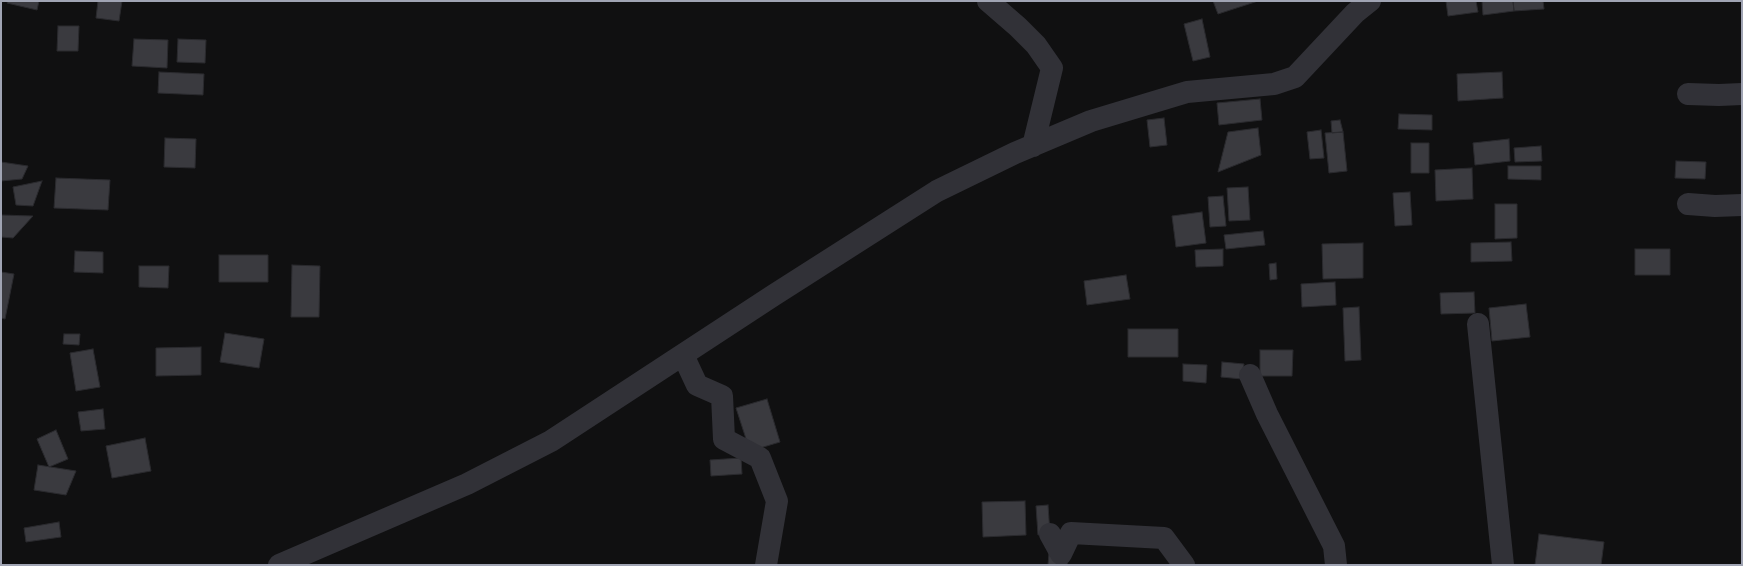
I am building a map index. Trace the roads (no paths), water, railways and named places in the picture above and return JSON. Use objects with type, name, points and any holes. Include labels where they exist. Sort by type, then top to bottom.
[{"type":"street","points":[[988,1],[1032,40],[1052,68],[1033,146]]},
{"type":"street","points":[[279,565],[467,484],[551,441],[683,354],[937,191],[1033,146],[1091,121],[1188,92],[1274,84],[1295,77],[1355,13],[1370,1]]},
{"type":"street","points":[[1688,94],[1742,94]]},
{"type":"street","points":[[1688,204],[1715,206],[1742,205]]},
{"type":"street","points":[[1478,324],[1503,565]]},
{"type":"street","points":[[683,354],[697,385],[722,396],[724,439],[760,458],[777,501],[766,565]]},
{"type":"street","points":[[1250,375],[1267,414],[1334,546],[1336,565]]},
{"type":"street","points":[[1050,534],[1061,554],[1071,533],[1164,538],[1184,565]]}]
